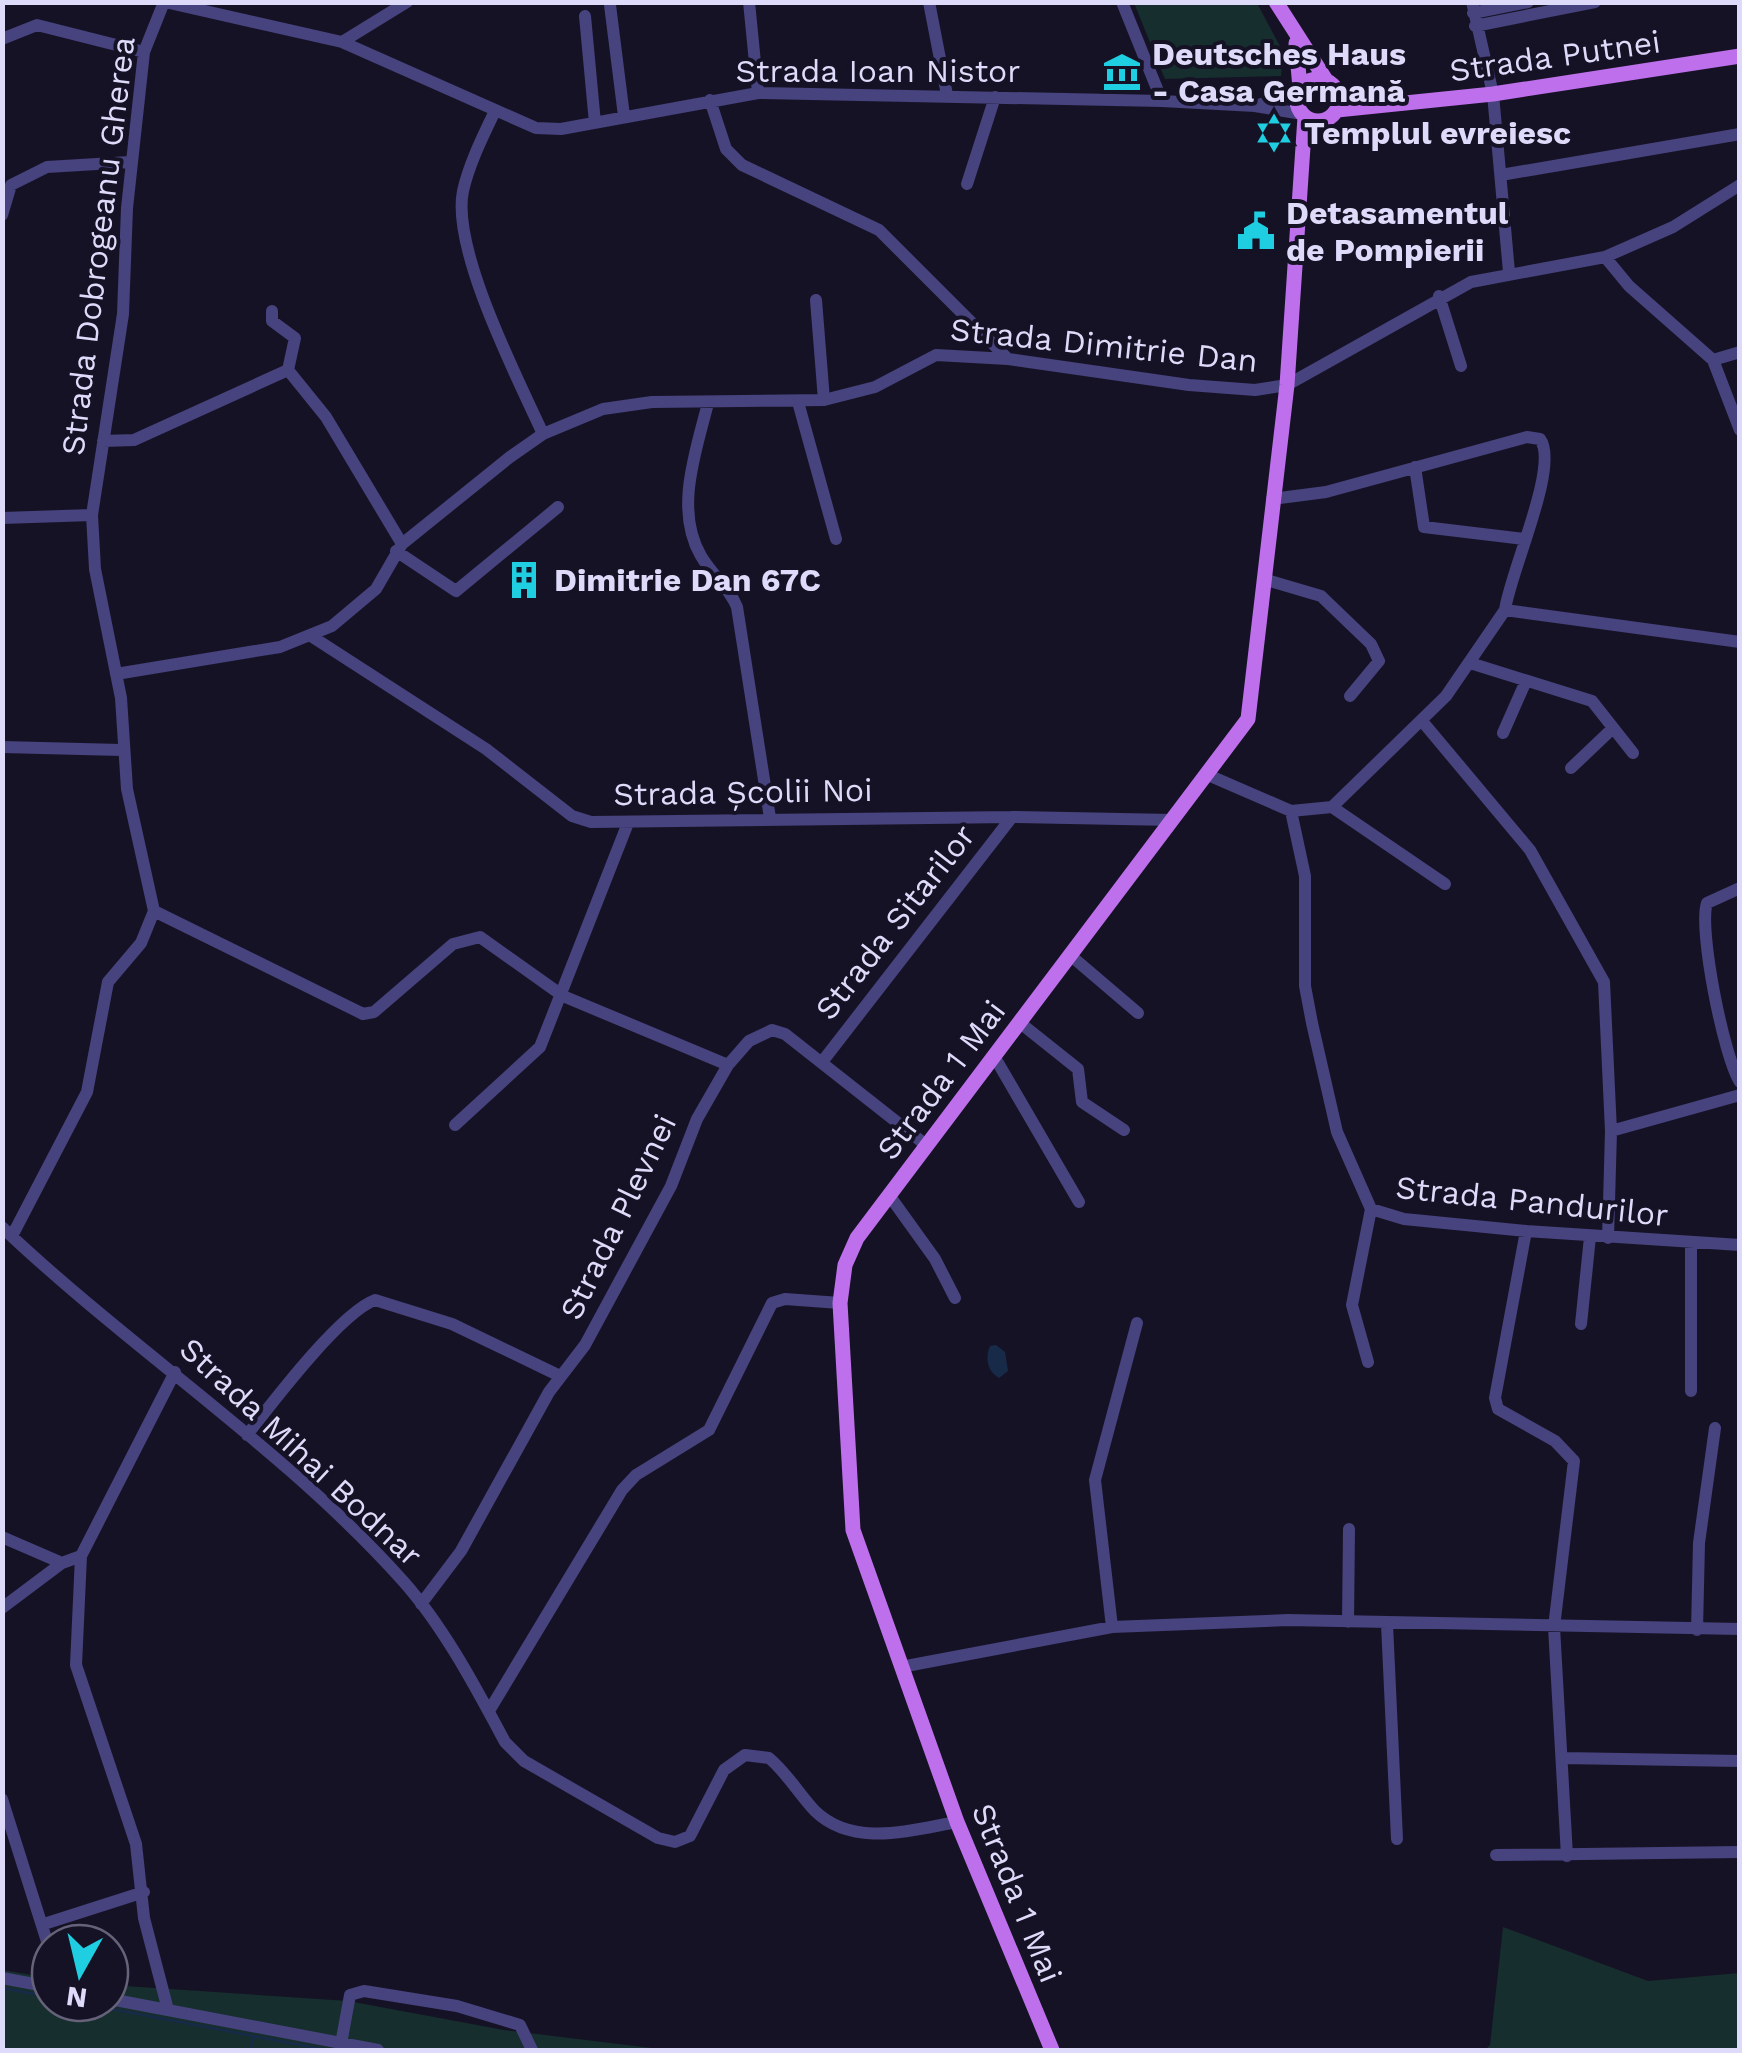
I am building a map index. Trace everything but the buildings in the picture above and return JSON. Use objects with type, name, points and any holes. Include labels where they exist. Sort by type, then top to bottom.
[{"type":"main road","points":[[1276,2],[1296,40],[1338,92],[1337,110],[1309,117],[1299,92],[1296,40]]},
{"type":"main road","name":"Strada Putnei","points":[[1337,110],[1493,94],[1740,56]]},
{"type":"main road","points":[[1299,92],[1312,80],[1326,80]]},
{"type":"main road","name":"Strada Putnei","points":[[1338,92],[1377,104]]},
{"type":"main road","name":"Strada 1 Mai","points":[[1052,2050],[957,1822],[853,1530],[840,1303],[844,1265],[857,1238],[1248,719],[1287,385],[1300,166],[1309,117]]},
{"type":"street","name":"Strada Ioan Nistor","points":[[165,2],[342,42],[536,128],[595,122],[758,92],[1256,106],[1309,117]]},
{"type":"street","name":"Strada Dobrogeanu Gherea","points":[[154,911],[122,750],[116,674],[95,569],[92,514],[124,314],[130,162],[144,52],[165,2]]},
{"type":"street","points":[[342,42],[407,2]]},
{"type":"street","points":[[749,2],[758,92]]},
{"type":"street","points":[[929,2],[947,96]]},
{"type":"street","points":[[1122,2],[1162,102]]},
{"type":"street","points":[[1473,14],[1528,2]]},
{"type":"street","points":[[1473,14],[1595,2]]},
{"type":"street","points":[[610,5],[624,116]]},
{"type":"street","points":[[1473,14],[1493,94],[1508,272]]},
{"type":"street","points":[[585,16],[595,122]]},
{"type":"street","points":[[2,39],[36,25],[144,52]]},
{"type":"street","name":"Strada Ioan Nistor","points":[[1256,106],[1299,92]]},
{"type":"street","points":[[967,184],[995,97]]},
{"type":"street","points":[[710,100],[726,149],[742,165],[880,230],[1008,358]]},
{"type":"street","points":[[495,111],[463,193],[464,238],[543,434]]},
{"type":"street","points":[[1501,175],[1740,134]]},
{"type":"street","points":[[2,215],[10,184],[30,172],[130,162]]},
{"type":"street","points":[[1287,385],[1439,296],[1508,272],[1605,257],[1673,227],[1740,185]]},
{"type":"street","points":[[1605,257],[1629,286],[1713,360],[1740,430]]},
{"type":"street","points":[[1439,296],[1461,366]]},
{"type":"street","points":[[816,300],[824,400]]},
{"type":"street","points":[[272,311],[272,321],[295,338],[288,370]]},
{"type":"street","points":[[1713,360],[1740,352]]},
{"type":"street","name":"Strada Dimitrie Dan","points":[[116,674],[280,647],[332,626],[366,599],[385,577],[399,548],[543,434],[582,414],[626,404],[824,400],[874,387],[936,355],[1008,358],[1254,390],[1287,385]]},
{"type":"street","points":[[104,440],[134,440],[288,370]]},
{"type":"street","points":[[288,370],[326,416],[399,548],[456,591],[558,506]]},
{"type":"street","points":[[798,402],[836,540]]},
{"type":"street","points":[[708,403],[690,484],[689,518],[701,556],[731,593],[737,608],[770,818]]},
{"type":"street","points":[[1208,776],[1290,811],[1332,807],[1422,722],[1506,610],[1509,580],[1538,504],[1546,457],[1540,439],[1528,437],[1326,492],[1272,498]]},
{"type":"street","points":[[1415,467],[1424,528],[1524,539]]},
{"type":"street","points":[[2,518],[92,514]]},
{"type":"street","points":[[1263,579],[1321,596],[1372,644],[1379,660],[1350,696]]},
{"type":"street","points":[[1506,610],[1740,642]]},
{"type":"street","name":"Strada Școlii Noi","points":[[311,636],[486,749],[572,816],[591,822],[1012,816],[1172,820]]},
{"type":"street","points":[[1470,662],[1592,701],[1633,753]]},
{"type":"street","points":[[1503,733],[1526,681]]},
{"type":"street","points":[[1422,722],[1530,850],[1604,982],[1611,1131],[1608,1238]]},
{"type":"street","points":[[1571,768],[1612,729]]},
{"type":"street","points":[[2,746],[122,750]]},
{"type":"street","points":[[1332,807],[1445,884]]},
{"type":"street","name":"Strada Pandurilor","points":[[1290,811],[1305,876],[1304,972],[1312,1024],[1336,1132],[1371,1209],[1404,1219],[1526,1231],[1691,1245],[1740,1245]]},
{"type":"street","name":"Strada Sitarilor","points":[[822,1062],[1012,816]]},
{"type":"street","points":[[455,1125],[540,1047],[628,823]]},
{"type":"street","points":[[1740,888],[1707,903],[1704,921],[1740,1082]]},
{"type":"street","points":[[7,1232],[86,1092],[108,982],[142,943],[154,911],[356,1013],[374,1012],[453,944],[471,936],[480,937],[563,996],[728,1065]]},
{"type":"street","points":[[1070,955],[1138,1013]]},
{"type":"street","points":[[1020,1022],[1078,1069],[1082,1102],[1124,1130]]},
{"type":"street","name":"Strada Plevnei","points":[[421,1604],[460,1552],[560,1376],[585,1346],[671,1186],[697,1119],[728,1065],[749,1042],[772,1030],[785,1034],[926,1145]]},
{"type":"street","points":[[994,1056],[1078,1202]]},
{"type":"street","points":[[1611,1131],[1740,1094]]},
{"type":"street","points":[[889,1195],[935,1259],[955,1298]]},
{"type":"street","points":[[1368,1362],[1352,1305],[1371,1209]]},
{"type":"street","points":[[1526,1231],[1495,1398],[1498,1408],[1555,1441],[1574,1461],[1554,1628],[1567,1856]]},
{"type":"street","name":"Strada Mihai Bodnar","points":[[7,1232],[176,1372],[389,1566],[421,1604],[505,1742],[524,1761],[658,1838],[674,1842],[690,1836],[724,1770],[745,1756],[769,1758],[818,1814],[837,1827],[886,1833],[957,1822]]},
{"type":"street","points":[[1580,1324],[1590,1237]]},
{"type":"street","points":[[1691,1245],[1691,1390]]},
{"type":"street","points":[[488,1711],[622,1490],[636,1475],[709,1430],[772,1303],[785,1299],[840,1303]]},
{"type":"street","points":[[247,1435],[314,1355],[375,1300],[452,1324],[560,1376]]},
{"type":"street","points":[[1112,1627],[1095,1480],[1137,1322]]},
{"type":"street","points":[[168,2010],[148,1938],[136,1844],[77,1676],[81,1556],[176,1372]]},
{"type":"street","points":[[1698,1630],[1699,1542],[1715,1428]]},
{"type":"street","points":[[1348,1622],[1349,1529]]},
{"type":"street","points":[[2,1537],[62,1563]]},
{"type":"street","points":[[2,1608],[62,1563],[81,1556]]},
{"type":"street","points":[[901,1668],[1112,1627],[1288,1620],[1740,1630]]},
{"type":"street","points":[[1387,1624],[1397,1839]]},
{"type":"street","points":[[1563,1758],[1740,1761]]},
{"type":"street","points":[[2,1798],[44,1923]]},
{"type":"street","points":[[1496,1855],[1740,1852]]},
{"type":"street","points":[[47,1923],[144,1892]]},
{"type":"street","points":[[2,1978],[30,1983]]},
{"type":"street","points":[[341,2044],[350,1995],[364,1990],[457,2006],[520,2025],[532,2050]]},
{"type":"street","points":[[130,2003],[378,2050]]},
{"type":"green space","points":[[1134,3],[1257,3],[1283,52],[1281,76],[1165,79]]},
{"type":"green space","points":[[1503,1927],[1648,1981],[1739,1973],[1739,2050],[1485,2050],[1490,2045]]},
{"type":"green space","points":[[2,1970],[30,1975],[30,2023],[130,2023],[130,1986],[348,2001],[504,2030],[668,2050],[3,2050]]},
{"type":"water","points":[[996,1345],[1005,1352],[1008,1371],[999,1378],[987,1360],[990,1346]]},
{"type":"waterway","points":[[2,1988],[30,1993]]},
{"type":"waterway","points":[[130,2013],[327,2050]]},
{"type":"waterway","points":[[250,2050],[254,2037]]},
{"type":"place","name":"Deutsches Haus - Casa Germană","points":[[1122,72]]},
{"type":"place","name":"Templul evreiesc","points":[[1274,133]]},
{"type":"place","name":"Detasamentul de Pompierii","points":[[1256,231]]},
{"type":"place","name":"Dimitrie Dan 67C","points":[[524,580]]}]
